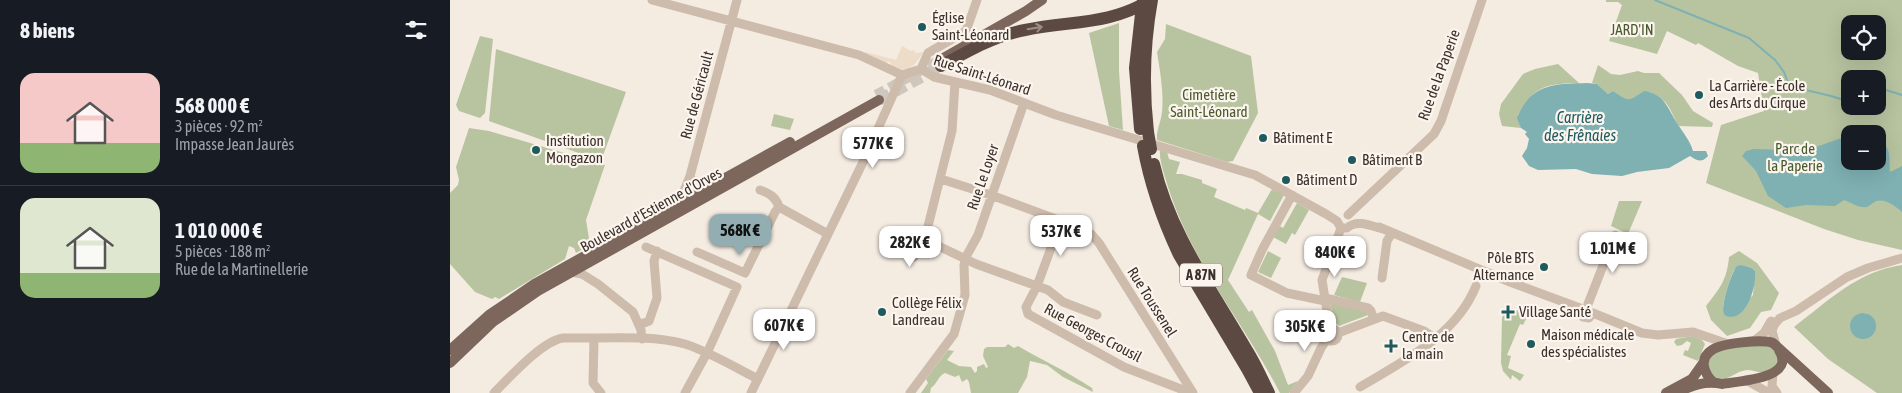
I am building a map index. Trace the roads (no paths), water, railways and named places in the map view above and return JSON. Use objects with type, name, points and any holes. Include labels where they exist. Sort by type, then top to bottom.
[{"type":"highway","points":[[939,63],[998,37],[1025,30],[1094,22],[1147,5]]},
{"type":"highway","name":"A 87N","points":[[1147,5],[1144,131],[1152,190],[1175,246],[1260,393]]},
{"type":"highway","name":"A 87N","points":[[1147,147],[1177,229],[1269,393]]},
{"type":"highway","points":[[1232,326],[1264,371],[1274,393]]},
{"type":"main road","points":[[939,63],[1042,0]]},
{"type":"main road","name":"Boulevard d'Estienne d'Orves","points":[[450,350],[489,315],[519,294],[710,186],[878,98],[538,291],[509,310],[479,334],[450,363]]},
{"type":"main road","points":[[1666,393],[1692,379],[1705,358],[1718,347],[1755,340],[1769,341],[1777,346],[1828,393]]},
{"type":"main road","points":[[1775,372],[1781,366],[1782,359],[1777,346]]},
{"type":"main road","points":[[1705,358],[1703,367],[1705,373],[1714,383]]},
{"type":"main road","points":[[1676,393],[1695,384],[1722,384],[1775,372],[1794,371],[1828,393]]},
{"type":"street","points":[[656,0],[730,22],[859,55],[902,76],[752,391],[762,393]]},
{"type":"street","name":"Rue de Géricault","points":[[674,207],[682,196],[690,176],[737,0]]},
{"type":"street","points":[[921,69],[928,53],[966,32],[976,0]]},
{"type":"street","name":"Rue de la Paperie","points":[[1344,221],[1434,134],[1441,121],[1482,0]]},
{"type":"street","name":"Rue Saint-Léonard","points":[[902,76],[921,69],[934,77],[990,90],[1056,115],[1256,175],[1326,214],[1344,221],[1361,220],[1510,282],[1584,306],[1580,313],[1583,317],[1589,318],[1593,313],[1647,334],[1699,333]]},
{"type":"street","points":[[885,245],[914,257],[922,239],[926,238],[952,131],[955,82]]},
{"type":"street","name":"Rue Le Loyer","points":[[966,259],[978,235],[1024,103]]},
{"type":"street","points":[[690,176],[691,182],[696,187],[710,186]]},
{"type":"street","name":"Rue Toussenel","points":[[941,179],[1061,221],[1086,231],[1095,238],[1192,393]]},
{"type":"street","points":[[760,190],[769,193],[777,201],[779,207],[828,234]]},
{"type":"street","points":[[1292,195],[1262,250],[1251,275],[1287,293],[1368,308],[1371,310],[1373,318]]},
{"type":"street","points":[[697,252],[745,273],[779,207]]},
{"type":"street","points":[[1061,221],[1038,286],[1048,290],[1063,302],[1097,315]]},
{"type":"street","points":[[1294,393],[1308,376],[1320,348],[1327,339],[1331,342],[1336,341],[1338,338],[1334,331],[1325,299],[1322,278],[1344,221]]},
{"type":"street","points":[[1382,278],[1387,241],[1392,233]]},
{"type":"street","points":[[1584,306],[1615,235]]},
{"type":"street","name":"Rue Georges Crousil","points":[[926,238],[931,243],[989,269],[1038,286],[1026,307],[1028,314],[1124,367],[1192,393]]},
{"type":"street","points":[[646,247],[737,286],[707,354],[685,393]]},
{"type":"street","points":[[639,325],[649,321],[657,298],[654,261],[657,252]]},
{"type":"street","points":[[596,258],[591,270],[592,277],[598,284]]},
{"type":"street","points":[[1777,346],[1772,334],[1774,324],[1780,318],[1796,312],[1837,282],[1855,273],[1902,258]]},
{"type":"street","points":[[910,393],[954,334],[965,296],[964,265],[966,259]]},
{"type":"street","points":[[571,272],[582,274],[598,284],[633,312],[639,325],[642,339]]},
{"type":"street","points":[[1360,387],[1436,339],[1466,306],[1476,286]]},
{"type":"street","points":[[1755,340],[1764,333],[1776,316],[1800,308]]},
{"type":"street","points":[[1334,331],[1384,316],[1424,331],[1436,339]]},
{"type":"street","points":[[1699,333],[1731,345]]},
{"type":"street","points":[[1699,333],[1708,342],[1705,358]]},
{"type":"street","points":[[494,393],[530,358],[557,339],[642,339],[676,342],[707,354],[758,379]]},
{"type":"street","points":[[594,339],[594,383],[601,393]]},
{"type":"street","points":[[1775,372],[1772,386],[1777,393]]},
{"type":"street","points":[[1746,380],[1769,393]]},
{"type":"water","name":"Carrière des Frênaies","points":[[1597,84],[1608,94],[1613,91],[1626,99],[1631,99],[1644,91],[1651,92],[1661,98],[1693,151],[1706,151],[1708,156],[1704,160],[1699,160],[1690,156],[1669,168],[1622,176],[1592,174],[1576,169],[1538,170],[1529,166],[1522,156],[1527,148],[1529,139],[1525,134],[1527,132],[1521,128],[1517,118],[1523,106],[1529,98],[1545,88],[1554,85]]},
{"type":"water","points":[[1841,138],[1841,170],[1886,170],[1886,146],[1888,149],[1890,172],[1902,166],[1902,212],[1885,201],[1877,201],[1865,207],[1844,200],[1835,206],[1806,205],[1786,208],[1768,196],[1756,171],[1742,156],[1746,151],[1754,149],[1787,150],[1813,148]]},
{"type":"water","points":[[1742,265],[1755,271],[1754,286],[1752,295],[1744,310],[1738,315],[1731,317],[1724,315],[1725,298],[1729,283],[1737,266]]},
{"type":"water","points":[[1863,313],[1872,317],[1876,326],[1872,335],[1863,339],[1854,335],[1850,326],[1854,317]]},
{"type":"waterway","points":[[1655,0],[1749,38],[1775,60],[1784,72],[1788,83],[1793,87],[1841,99]]},
{"type":"waterway","points":[[1886,90],[1902,95]]},
{"type":"tunnel","points":[[876,95],[938,61]]},
{"type":"tunnel","points":[[879,100],[941,66]]},
{"type":"place","name":"Église Saint-Léonard","points":[[922,27]]},
{"type":"place","name":"La Carrière - École des Arts du Cirque","points":[[1699,95]]},
{"type":"place","name":"Bâtiment E","points":[[1263,138]]},
{"type":"place","name":"Institution Mongazon","points":[[536,150]]},
{"type":"place","name":"Bâtiment B","points":[[1352,160]]},
{"type":"place","name":"Bâtiment D","points":[[1286,180]]},
{"type":"place","name":"Pôle BTS Alternance","points":[[1544,267]]},
{"type":"place","name":"Collège Félix Landreau","points":[[882,312]]},
{"type":"place","name":"Village Santé","points":[[1508,312]]},
{"type":"place","name":"Maison médicale des spécialistes","points":[[1531,344]]},
{"type":"place","name":"Centre de la main","points":[[1391,346]]},
{"type":"park label","name":"JARD'IN","points":[[1632,30]]},
{"type":"park label","name":"Cimetière Saint-Léonard","points":[[1209,104]]},
{"type":"park label","name":"Parc de la Paperie","points":[[1795,158]]}]
